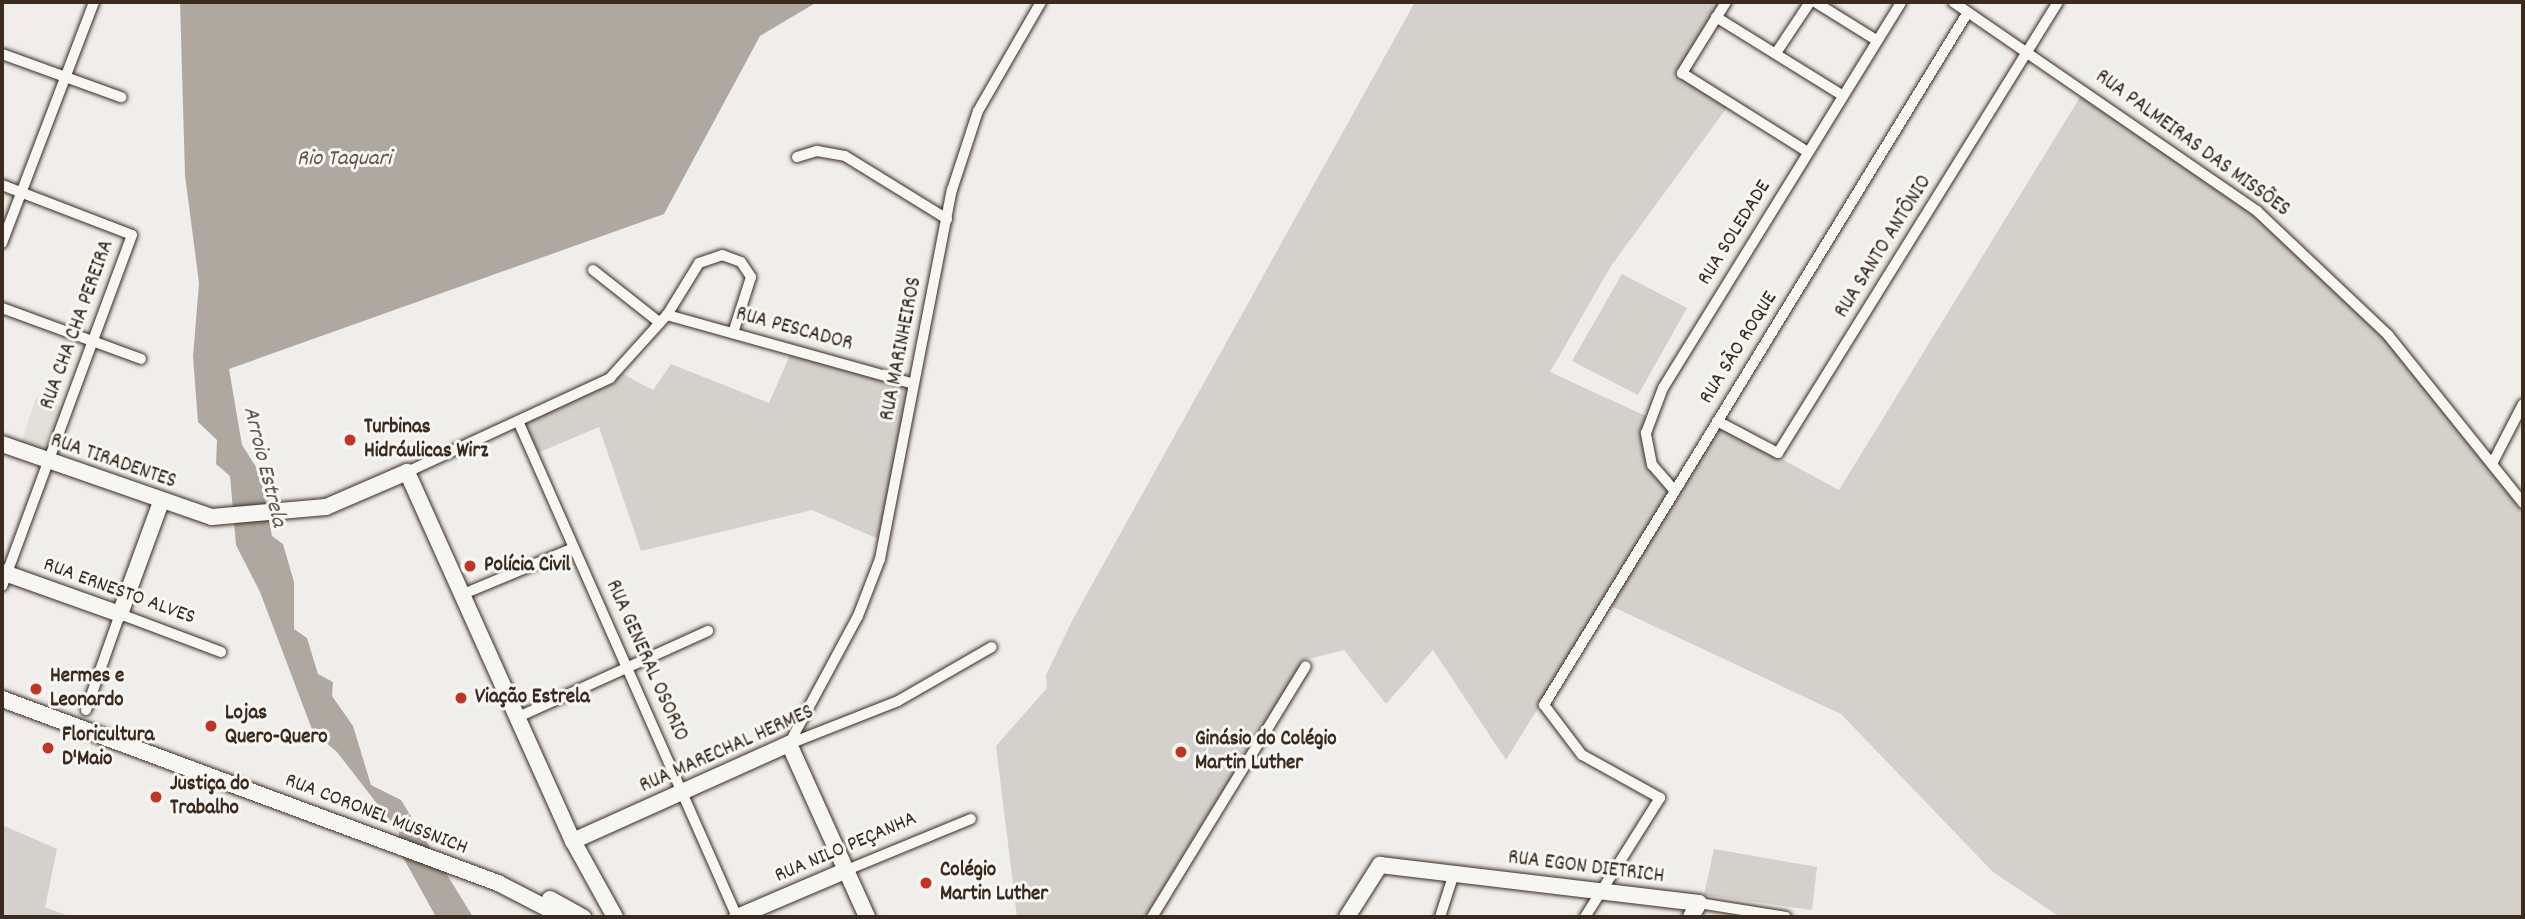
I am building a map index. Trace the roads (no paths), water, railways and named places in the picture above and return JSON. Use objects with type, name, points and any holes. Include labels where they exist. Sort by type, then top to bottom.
[{"type":"street","points":[[2,243],[94,2]]},
{"type":"street","name":"RUA MARINHEIROS","points":[[789,744],[858,616],[880,559],[900,485],[911,383],[947,219],[978,111],[1041,2]]},
{"type":"street","points":[[1726,2],[1682,73],[1808,152]]},
{"type":"street","points":[[1776,53],[1812,2],[1876,40]]},
{"type":"street","name":"RUA SOLEDADE","points":[[1674,490],[1652,465],[1646,433],[1663,388],[1901,2]]},
{"type":"street","name":"RUA PALMEIRAS DAS MISSÕES","points":[[1953,2],[2029,49],[2257,211],[2388,335],[2493,462],[2523,503]]},
{"type":"street","name":"RUA SANTO ANTÔNIO","points":[[1717,421],[1778,453],[2058,2]]},
{"type":"street","name":"RUA SÃO ROQUE","points":[[1601,891],[1660,798],[1582,755],[1544,705],[1968,12]]},
{"type":"street","points":[[1716,17],[1842,95]]},
{"type":"street","points":[[2,54],[121,97]]},
{"type":"street","points":[[797,157],[817,151],[845,156],[947,219]]},
{"type":"street","points":[[2,185],[21,192]]},
{"type":"street","name":"RUA CHA CHA PEREIRA","points":[[3,577],[132,235],[21,192]]},
{"type":"street","points":[[615,917],[573,841],[407,472],[610,378],[663,319],[699,262],[722,255],[741,261],[751,277],[733,333]]},
{"type":"street","points":[[593,270],[663,319]]},
{"type":"street","points":[[2,308],[141,359]]},
{"type":"street","name":"RUA PESCADOR","points":[[663,319],[733,333],[911,383]]},
{"type":"street","points":[[2493,462],[2523,404]]},
{"type":"street","name":"RUA GENERAL OSORIO","points":[[517,421],[629,668],[737,917]]},
{"type":"street","name":"RUA TIRADENTES","points":[[2,444],[161,502],[212,517],[289,515],[326,507],[407,472]]},
{"type":"street","points":[[86,710],[161,502]]},
{"type":"street","points":[[461,594],[574,548]]},
{"type":"street","name":"RUA ERNESTO ALVES","points":[[3,577],[120,614],[221,652]]},
{"type":"street","points":[[516,718],[708,631]]},
{"type":"street","name":"RUA MARECHAL HERMES","points":[[573,841],[789,744],[898,701],[992,647]]},
{"type":"street","points":[[1152,917],[1306,666]]},
{"type":"street","name":"RUA CORONEL MUSSNICH","points":[[2,699],[496,883],[564,917]]},
{"type":"street","points":[[789,744],[867,917]]},
{"type":"street","name":"RUA NILO PEÇANHA","points":[[737,917],[971,819]]},
{"type":"street","points":[[582,860],[603,917]]},
{"type":"street","name":"RUA EGON DIETRICH","points":[[1347,917],[1380,865],[1601,891],[1695,910],[1786,917]]},
{"type":"street","points":[[1440,917],[1454,873]]},
{"type":"street","name":"RUA CORONEL MUSSNICH","points":[[496,883],[539,893],[583,917]]},
{"type":"street","points":[[1585,917],[1601,891]]},
{"type":"water","name":"Rio Taquari","points":[[180,2],[817,2],[760,36],[664,214],[229,369],[242,445],[260,473],[272,536],[283,544],[294,582],[294,629],[307,638],[318,674],[333,682],[332,696],[353,726],[371,785],[401,800],[473,917],[436,917],[399,850],[399,832],[337,752],[313,732],[260,592],[236,545],[230,476],[216,464],[217,440],[198,422],[193,357],[199,283],[185,175]]},
{"type":"place","name":"Turbinas Hidráulicas Wirz","points":[[350,440]]},
{"type":"place","name":"Polícia Civil","points":[[470,566]]},
{"type":"place","name":"Hermes e Leonardo","points":[[36,689]]},
{"type":"place","name":"Viação Estrela","points":[[461,698]]},
{"type":"place","name":"Lojas Quero-Quero","points":[[211,726]]},
{"type":"place","name":"Floricultura D'Maio","points":[[48,748]]},
{"type":"place","name":"Ginásio do Colégio Martin Luther","points":[[1181,752]]},
{"type":"place","name":"Justiça do Trabalho","points":[[156,797]]},
{"type":"place","name":"Colégio Martin Luther","points":[[926,883]]},
{"type":"water label","name":"Arroio Estrela","points":[[263,467]]}]
